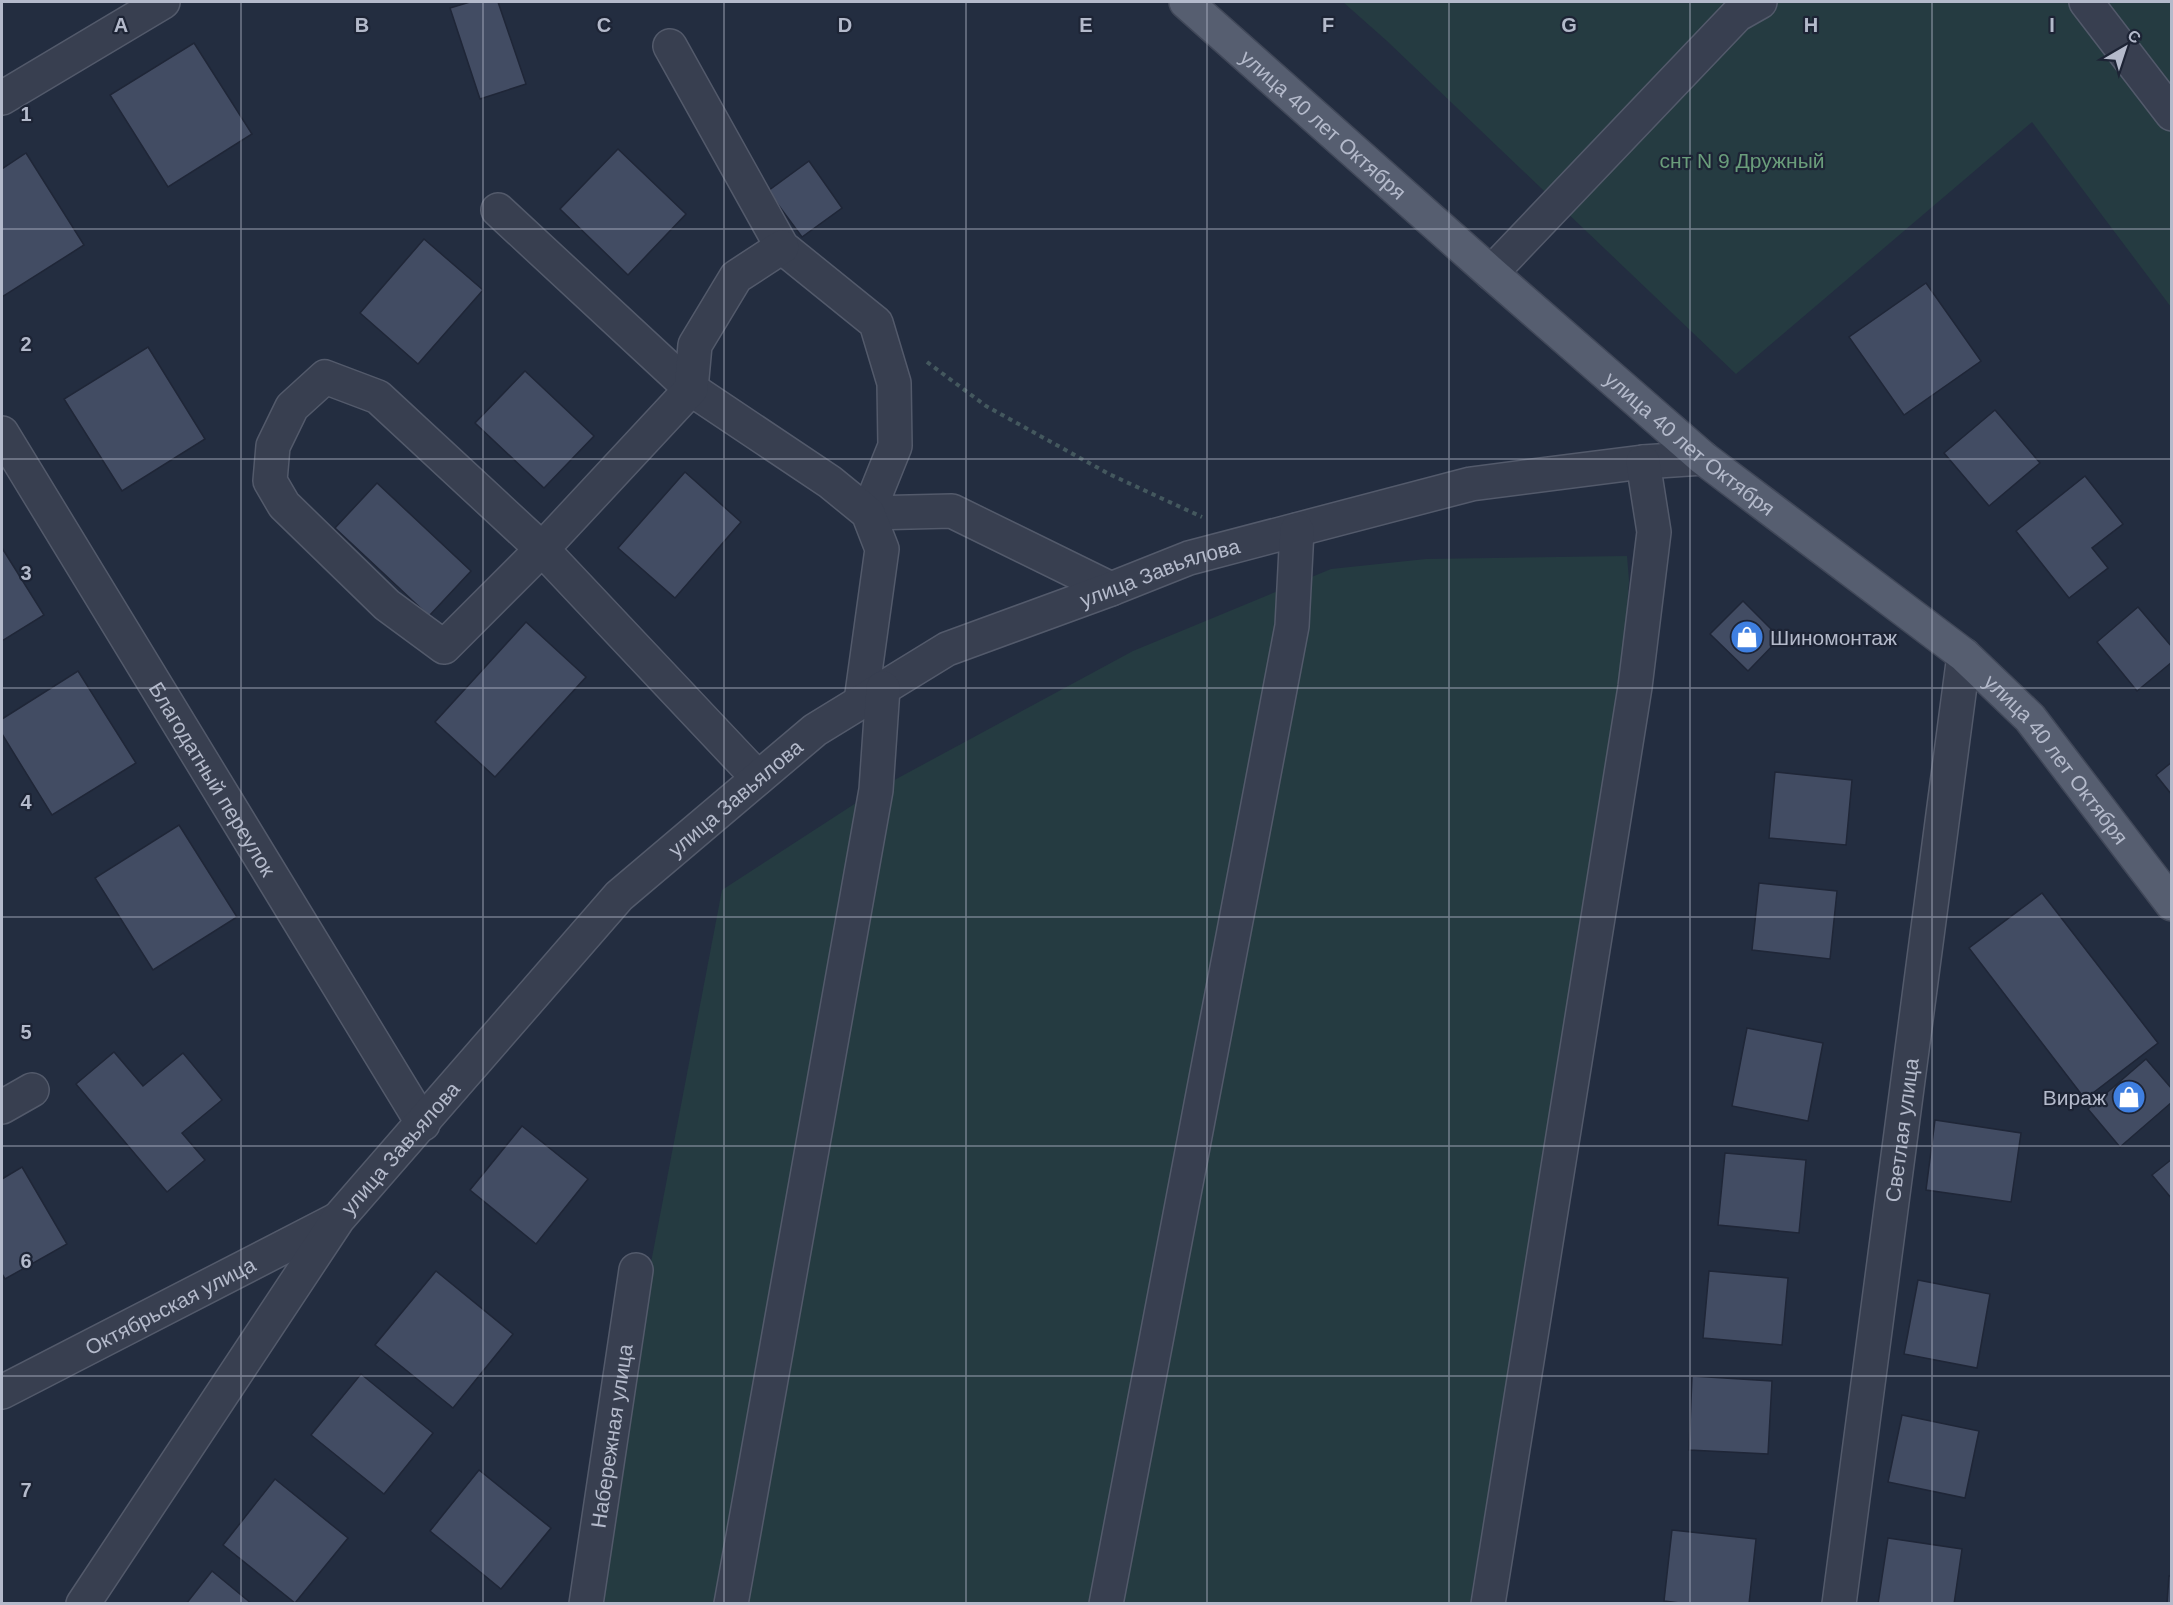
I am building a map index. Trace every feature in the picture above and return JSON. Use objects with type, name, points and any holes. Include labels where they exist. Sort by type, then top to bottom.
[{"type":"main road","name":"улица 40 лет Октября","points":[[1186,2],[1703,458],[1964,656],[2030,718],[2172,904]]},
{"type":"street","points":[[2,98],[162,2]]},
{"type":"street","points":[[1491,273],[1737,15],[1760,2]]},
{"type":"street","points":[[2086,2],[2172,114]]},
{"type":"street","points":[[670,46],[782,247],[876,323],[894,383],[895,446],[868,513]]},
{"type":"street","points":[[498,210],[691,389],[830,482],[868,513],[882,549],[872,695],[876,790],[731,1604]]},
{"type":"street","points":[[758,778],[542,549],[378,398],[325,377],[292,407],[273,446],[270,481],[284,505],[387,605],[444,647],[542,549],[691,389],[695,345],[736,277],[782,247]]},
{"type":"street","name":"Благодатный переулок","points":[[2,433],[423,1124]]},
{"type":"street","name":"улица Завьялова","points":[[82,1604],[339,1219],[619,896],[815,730],[947,649],[1189,558],[1471,484],[1643,462],[1703,458]]},
{"type":"street","points":[[1488,1604],[1635,687],[1654,532],[1643,462]]},
{"type":"street","points":[[868,513],[952,511],[1111,589]]},
{"type":"street","points":[[1106,1604],[1292,626],[1297,530]]},
{"type":"street","name":"Светлая улица","points":[[1839,1604],[1964,656]]},
{"type":"street","points":[[2,1107],[32,1089]]},
{"type":"street","name":"Октябрьская улица","points":[[2,1392],[339,1219]]},
{"type":"street","name":"Набережная улица","points":[[586,1604],[636,1270]]},
{"type":"path","points":[[922,358],[986,406],[1109,474],[1202,517]]},
{"type":"green space","name":"снт N 9 Дружный","points":[[1343,2],[2171,2],[2171,307],[2032,122],[1736,374],[1387,41]]},
{"type":"green space","points":[[1627,556],[1629,580],[1622,682],[1470,1603],[586,1604],[722,890],[876,790],[1133,651],[1331,569],[1426,559]]},
{"type":"building","points":[[470,2],[498,2],[526,84],[480,99],[450,8]]},
{"type":"building","points":[[194,43],[252,134],[168,187],[110,95]]},
{"type":"building","points":[[618,149],[686,214],[628,275],[560,209]]},
{"type":"building","points":[[26,153],[84,245],[2,297],[2,169]]},
{"type":"building","points":[[809,161],[842,208],[802,237],[768,191]]},
{"type":"building","points":[[424,239],[483,290],[418,364],[360,313]]},
{"type":"building","points":[[1926,283],[1981,361],[1904,415],[1849,337]]},
{"type":"building","points":[[148,347],[205,439],[122,491],[64,399]]},
{"type":"building","points":[[525,371],[594,436],[544,488],[475,423]]},
{"type":"building","points":[[1995,410],[2040,463],[1989,506],[1944,453]]},
{"type":"building","points":[[685,472],[741,522],[675,598],[618,548]]},
{"type":"building","points":[[2085,476],[2123,524],[2092,548],[2108,568],[2069,598],[2016,531]]},
{"type":"building","points":[[377,483],[471,571],[429,616],[335,528]]},
{"type":"building","points":[[2,548],[44,615],[2,641]]},
{"type":"building","points":[[1743,601],[1780,638],[1748,671],[1710,634]]},
{"type":"building","points":[[2138,607],[2172,647],[2172,662],[2137,691],[2097,642]]},
{"type":"building","points":[[526,622],[586,677],[495,777],[435,722]]},
{"type":"building","points":[[78,671],[136,763],[52,815],[2,734],[2,719]]},
{"type":"building","points":[[2172,762],[2172,795],[2156,775]]},
{"type":"building","points":[[1775,772],[1852,780],[1846,845],[1769,838]]},
{"type":"building","points":[[179,825],[237,917],[153,970],[95,878]]},
{"type":"building","points":[[1759,883],[1837,891],[1830,959],[1752,950]]},
{"type":"building","points":[[2042,893],[2158,1043],[2085,1099],[1969,948]]},
{"type":"building","points":[[1747,1028],[1823,1043],[1808,1121],[1732,1106]]},
{"type":"building","points":[[114,1052],[143,1086],[183,1053],[222,1100],[182,1133],[205,1160],[167,1192],[76,1084]]},
{"type":"building","points":[[2146,1059],[2172,1089],[2172,1102],[2120,1147],[2088,1109]]},
{"type":"building","points":[[1935,1120],[2021,1133],[2011,1202],[1926,1190]]},
{"type":"building","points":[[522,1126],[588,1179],[536,1244],[470,1190]]},
{"type":"building","points":[[1725,1153],[1806,1160],[1799,1233],[1718,1225]]},
{"type":"building","points":[[2172,1159],[2172,1199],[2152,1175]]},
{"type":"building","points":[[22,1167],[67,1244],[5,1279],[2,1274],[2,1179]]},
{"type":"building","points":[[436,1271],[513,1334],[453,1408],[375,1345]]},
{"type":"building","points":[[1709,1271],[1788,1278],[1782,1345],[1703,1338]]},
{"type":"building","points":[[1918,1280],[1990,1294],[1977,1368],[1904,1354]]},
{"type":"building","points":[[361,1374],[433,1433],[384,1494],[311,1435]]},
{"type":"building","points":[[1692,1376],[1772,1381],[1768,1454],[1689,1450]]},
{"type":"building","points":[[1902,1415],[1979,1431],[1965,1498],[1888,1482]]},
{"type":"building","points":[[479,1470],[551,1528],[501,1589],[430,1531]]},
{"type":"building","points":[[275,1479],[348,1538],[295,1603],[223,1545]]},
{"type":"building","points":[[1672,1530],[1756,1539],[1749,1604],[1688,1604],[1664,1601]]},
{"type":"building","points":[[1888,1538],[1962,1549],[1954,1604],[1878,1604]]},
{"type":"building","points":[[212,1571],[252,1604],[186,1604]]},
{"type":"building","points":[[2169,1576],[2172,1576],[2172,1604],[2167,1604]]},
{"type":"place","name":"Шиномонтаж","points":[[1747,637]]},
{"type":"place","name":"Вираж","points":[[2129,1097]]}]
